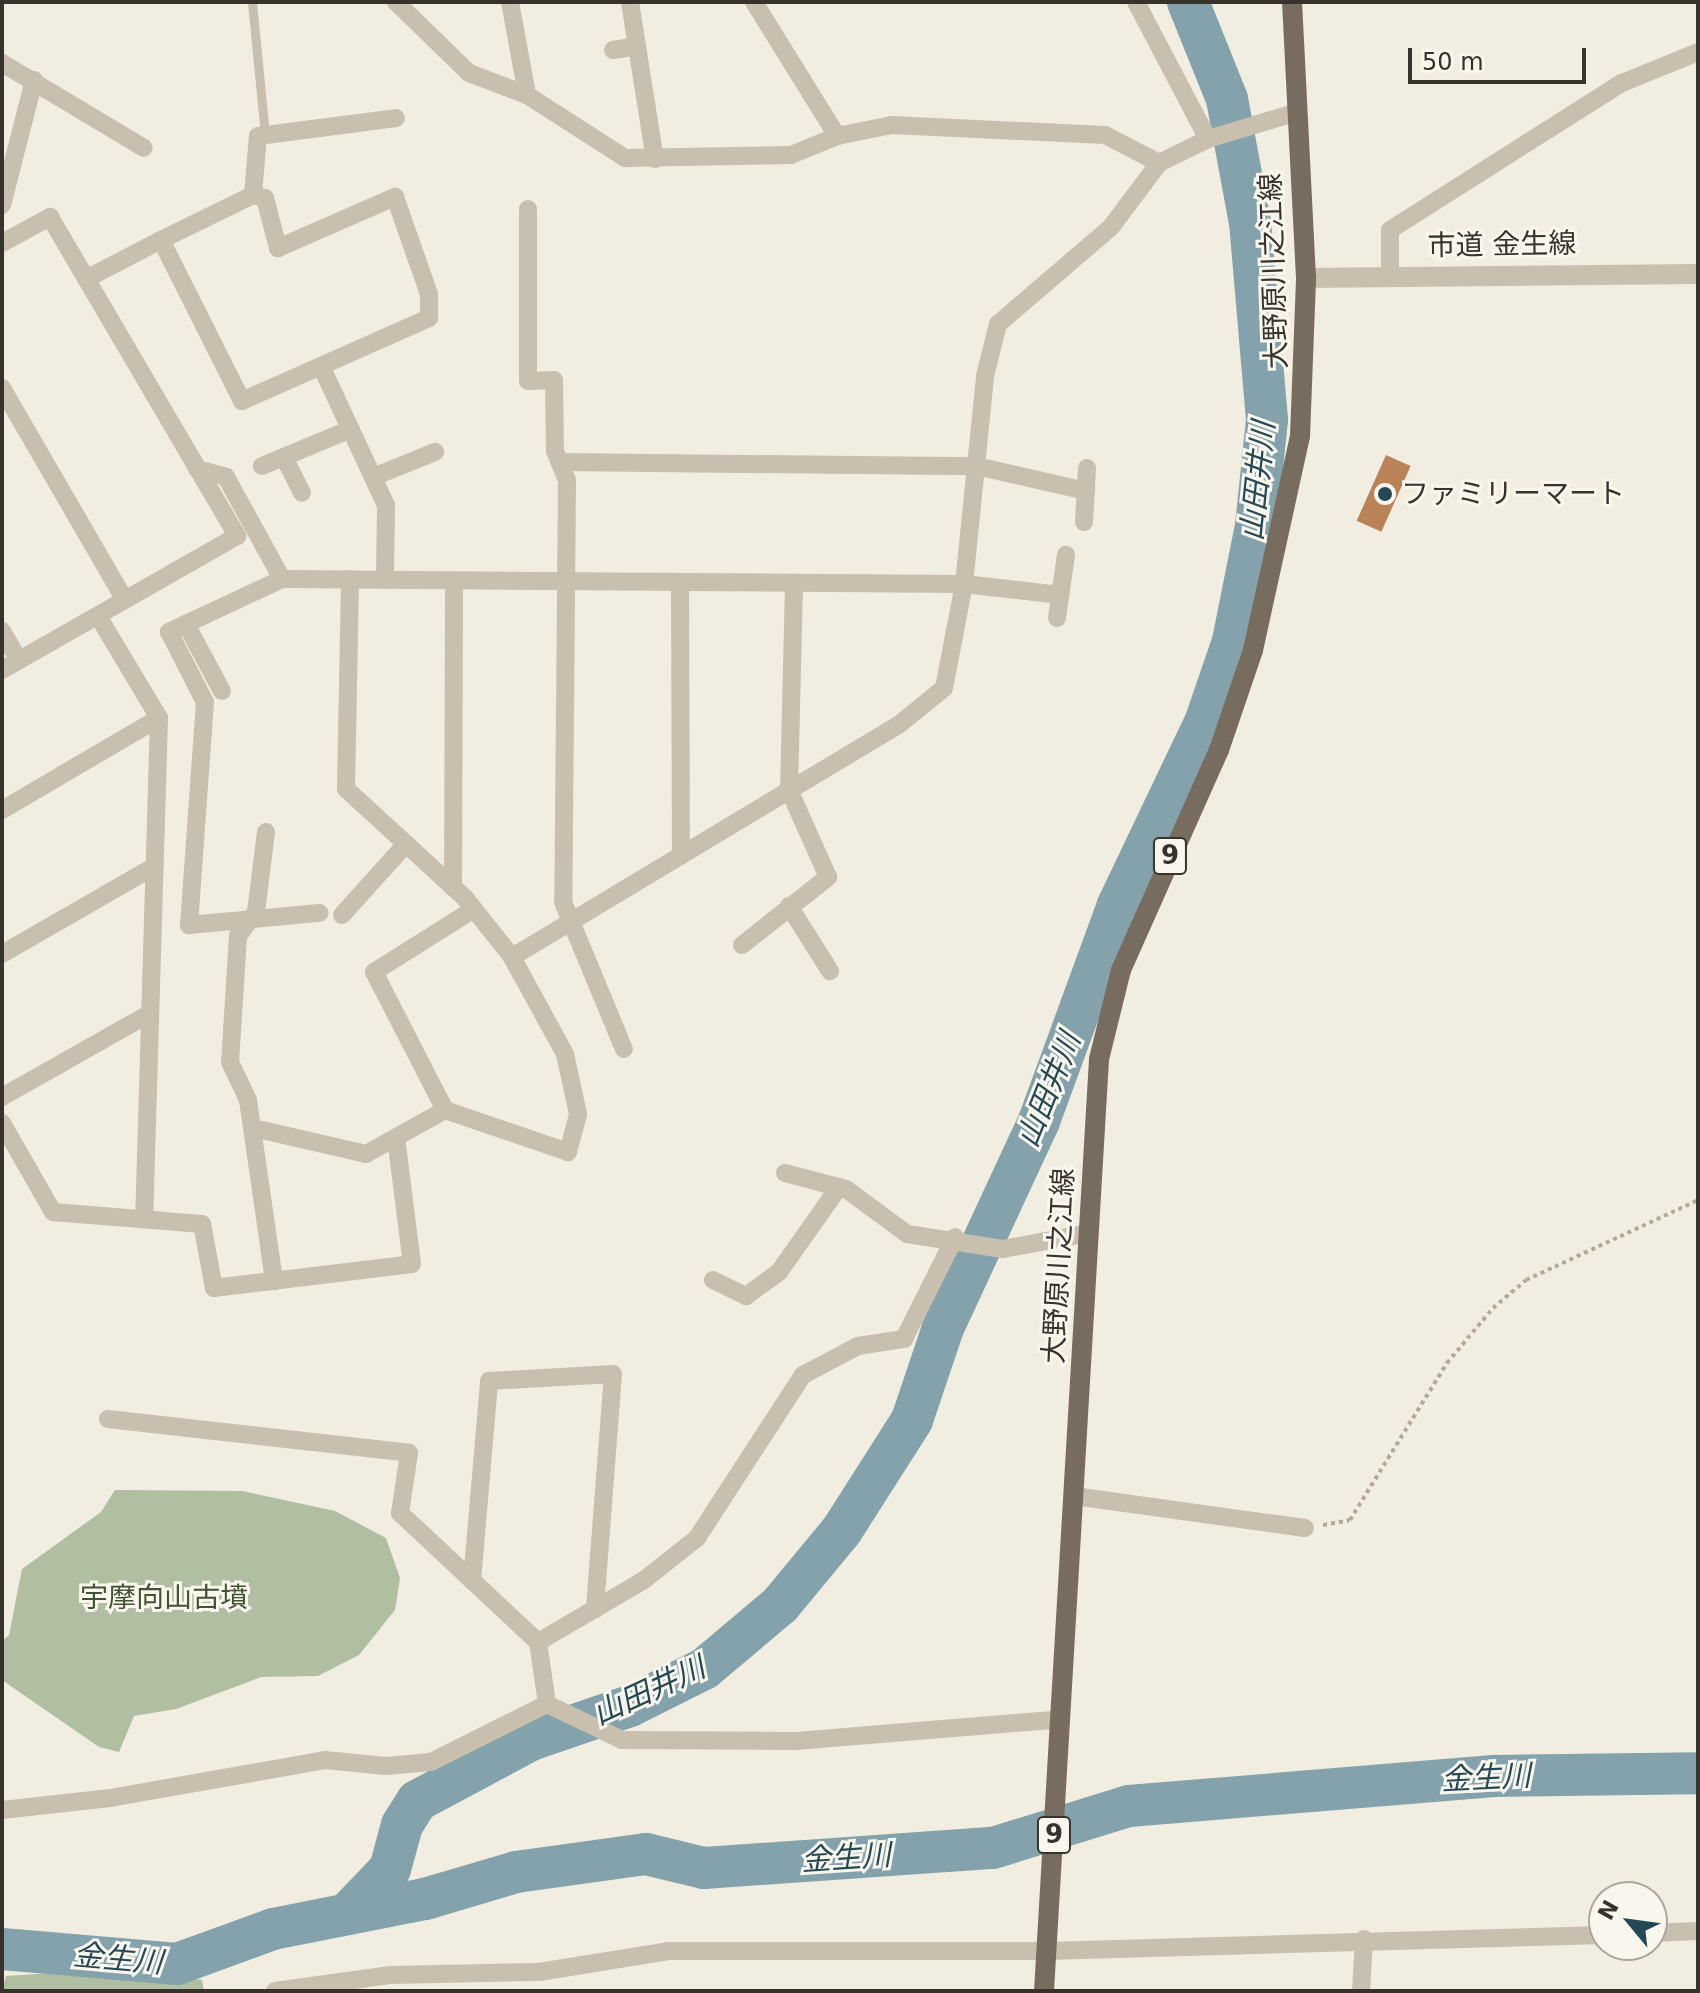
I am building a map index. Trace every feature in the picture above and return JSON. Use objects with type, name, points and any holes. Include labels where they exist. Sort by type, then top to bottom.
[{"type":"main road","name":"大野原川之江線","points":[[1044,1991],[1088,1233],[1108,1015],[1136,933],[1219,750],[1253,650],[1300,436],[1306,278],[1294,113],[1292,2]]},
{"type":"street","points":[[396,2],[469,73],[527,95],[625,158],[791,155],[837,136],[892,125],[1105,135],[1159,163]]},
{"type":"street","points":[[510,2],[527,95]]},
{"type":"street","points":[[630,2],[655,159]]},
{"type":"street","points":[[754,2],[837,136]]},
{"type":"street","points":[[1136,2],[1208,139]]},
{"type":"street","points":[[613,50],[637,46]]},
{"type":"street","points":[[1390,275],[1390,230],[1622,83],[1698,50],[1698,59]]},
{"type":"street","points":[[2,63],[144,148]]},
{"type":"street","points":[[2,205],[34,80]]},
{"type":"street","points":[[512,957],[901,723],[944,688],[964,584],[985,376],[998,324],[1111,227],[1159,163],[1208,139],[1294,113]]},
{"type":"street","points":[[253,195],[258,136],[396,118]]},
{"type":"street","points":[[86,279],[161,240],[253,195],[265,198],[278,248],[395,197],[429,294],[429,318],[242,401],[161,240]]},
{"type":"street","points":[[528,209],[528,381],[554,380],[560,462],[567,480],[563,902],[624,1049]]},
{"type":"street","points":[[2,243],[50,217],[237,536],[2,670]]},
{"type":"street","name":"市道 金生線","points":[[1306,278],[1698,274]]},
{"type":"street","points":[[322,368],[386,505],[385,580]]},
{"type":"street","points":[[2,388],[125,600]]},
{"type":"street","points":[[262,466],[351,429]]},
{"type":"street","points":[[373,477],[435,452]]},
{"type":"street","points":[[284,457],[302,493]]},
{"type":"street","points":[[560,462],[976,466],[1086,491]]},
{"type":"street","points":[[1084,522],[1087,468]]},
{"type":"street","points":[[197,469],[226,477],[282,579]]},
{"type":"street","points":[[1057,618],[1066,555]]},
{"type":"street","points":[[319,913],[189,925],[205,702],[169,632],[282,579],[964,584],[1060,595]]},
{"type":"street","points":[[350,579],[346,789],[453,887],[474,909],[512,957],[565,1054],[578,1114],[568,1152],[445,1110],[374,972],[474,909]]},
{"type":"street","points":[[453,887],[454,580]]},
{"type":"street","points":[[680,582],[681,856]]},
{"type":"street","points":[[742,945],[828,877],[789,790],[794,583]]},
{"type":"street","points":[[98,616],[159,718],[147,1015],[144,1216]]},
{"type":"street","points":[[186,624],[222,691]]},
{"type":"street","points":[[2,631],[19,661]]},
{"type":"street","points":[[2,810],[159,718]]},
{"type":"street","points":[[266,832],[250,919],[238,936],[230,1062],[248,1100],[274,1281]]},
{"type":"street","points":[[342,915],[406,844]]},
{"type":"street","points":[[2,954],[153,867]]},
{"type":"street","points":[[789,906],[830,971]]},
{"type":"street","points":[[2,1097],[147,1015]]},
{"type":"street","points":[[262,1130],[366,1154],[445,1110]]},
{"type":"street","points":[[2,1123],[53,1212],[144,1216],[202,1224],[214,1288],[412,1264],[396,1138]]},
{"type":"street","points":[[785,1173],[839,1187],[907,1234],[955,1237],[1003,1249],[1088,1233]]},
{"type":"street","points":[[713,1280],[746,1296],[779,1272],[839,1187]]},
{"type":"street","points":[[538,1642],[595,1609],[697,1538],[803,1375],[858,1346],[904,1339],[955,1237]]},
{"type":"street","points":[[472,1581],[489,1381],[613,1374],[595,1609]]},
{"type":"street","points":[[108,1419],[409,1453],[400,1513],[538,1642],[547,1704]]},
{"type":"street","points":[[1074,1496],[1305,1528]]},
{"type":"street","points":[[547,1704],[622,1740],[796,1741],[1061,1719]]},
{"type":"street","points":[[2,1810],[110,1798],[325,1760],[386,1766],[431,1762],[547,1704]]},
{"type":"street","points":[[1668,1932],[1698,1931]]},
{"type":"street","points":[[275,1991],[391,1975],[460,1984],[668,1951],[1047,1951],[1364,1939],[1588,1935]]},
{"type":"street","points":[[1361,1991],[1364,1939]]},
{"type":"lane","points":[[252,2],[265,135]]},
{"type":"path","points":[[1305,1528],[1350,1520],[1447,1363],[1493,1308],[1526,1280],[1698,1200]]},
{"type":"green space","name":"宇摩向山古墳","points":[[115,1490],[242,1491],[335,1511],[386,1538],[400,1578],[395,1610],[359,1655],[318,1676],[261,1677],[176,1709],[134,1716],[119,1752],[99,1747],[2,1680],[2,1641],[9,1635],[22,1569],[101,1512]]},
{"type":"green space","points":[[128,1968],[202,1980],[204,1991],[2,1991],[6,1976]]},
{"type":"building","name":"ファミリーマート","points":[[1386,455],[1411,466],[1381,532],[1357,521]]},
{"type":"waterway","name":"山田井川","points":[[347,1914],[390,1869],[402,1825],[417,1801],[531,1740],[630,1706],[704,1669],[780,1605],[842,1530],[912,1420],[943,1328],[1039,1121],[1118,905],[1205,723],[1233,641],[1256,526],[1267,420],[1250,223],[1227,99],[1188,2]]},
{"type":"waterway","name":"金生川","points":[[2,1949],[177,1964],[273,1929],[425,1899],[516,1872],[646,1854],[704,1868],[993,1848],[1129,1806],[1494,1776],[1698,1773]]},
{"type":"place","name":"ファミリーマート","points":[[1385,494]]}]
